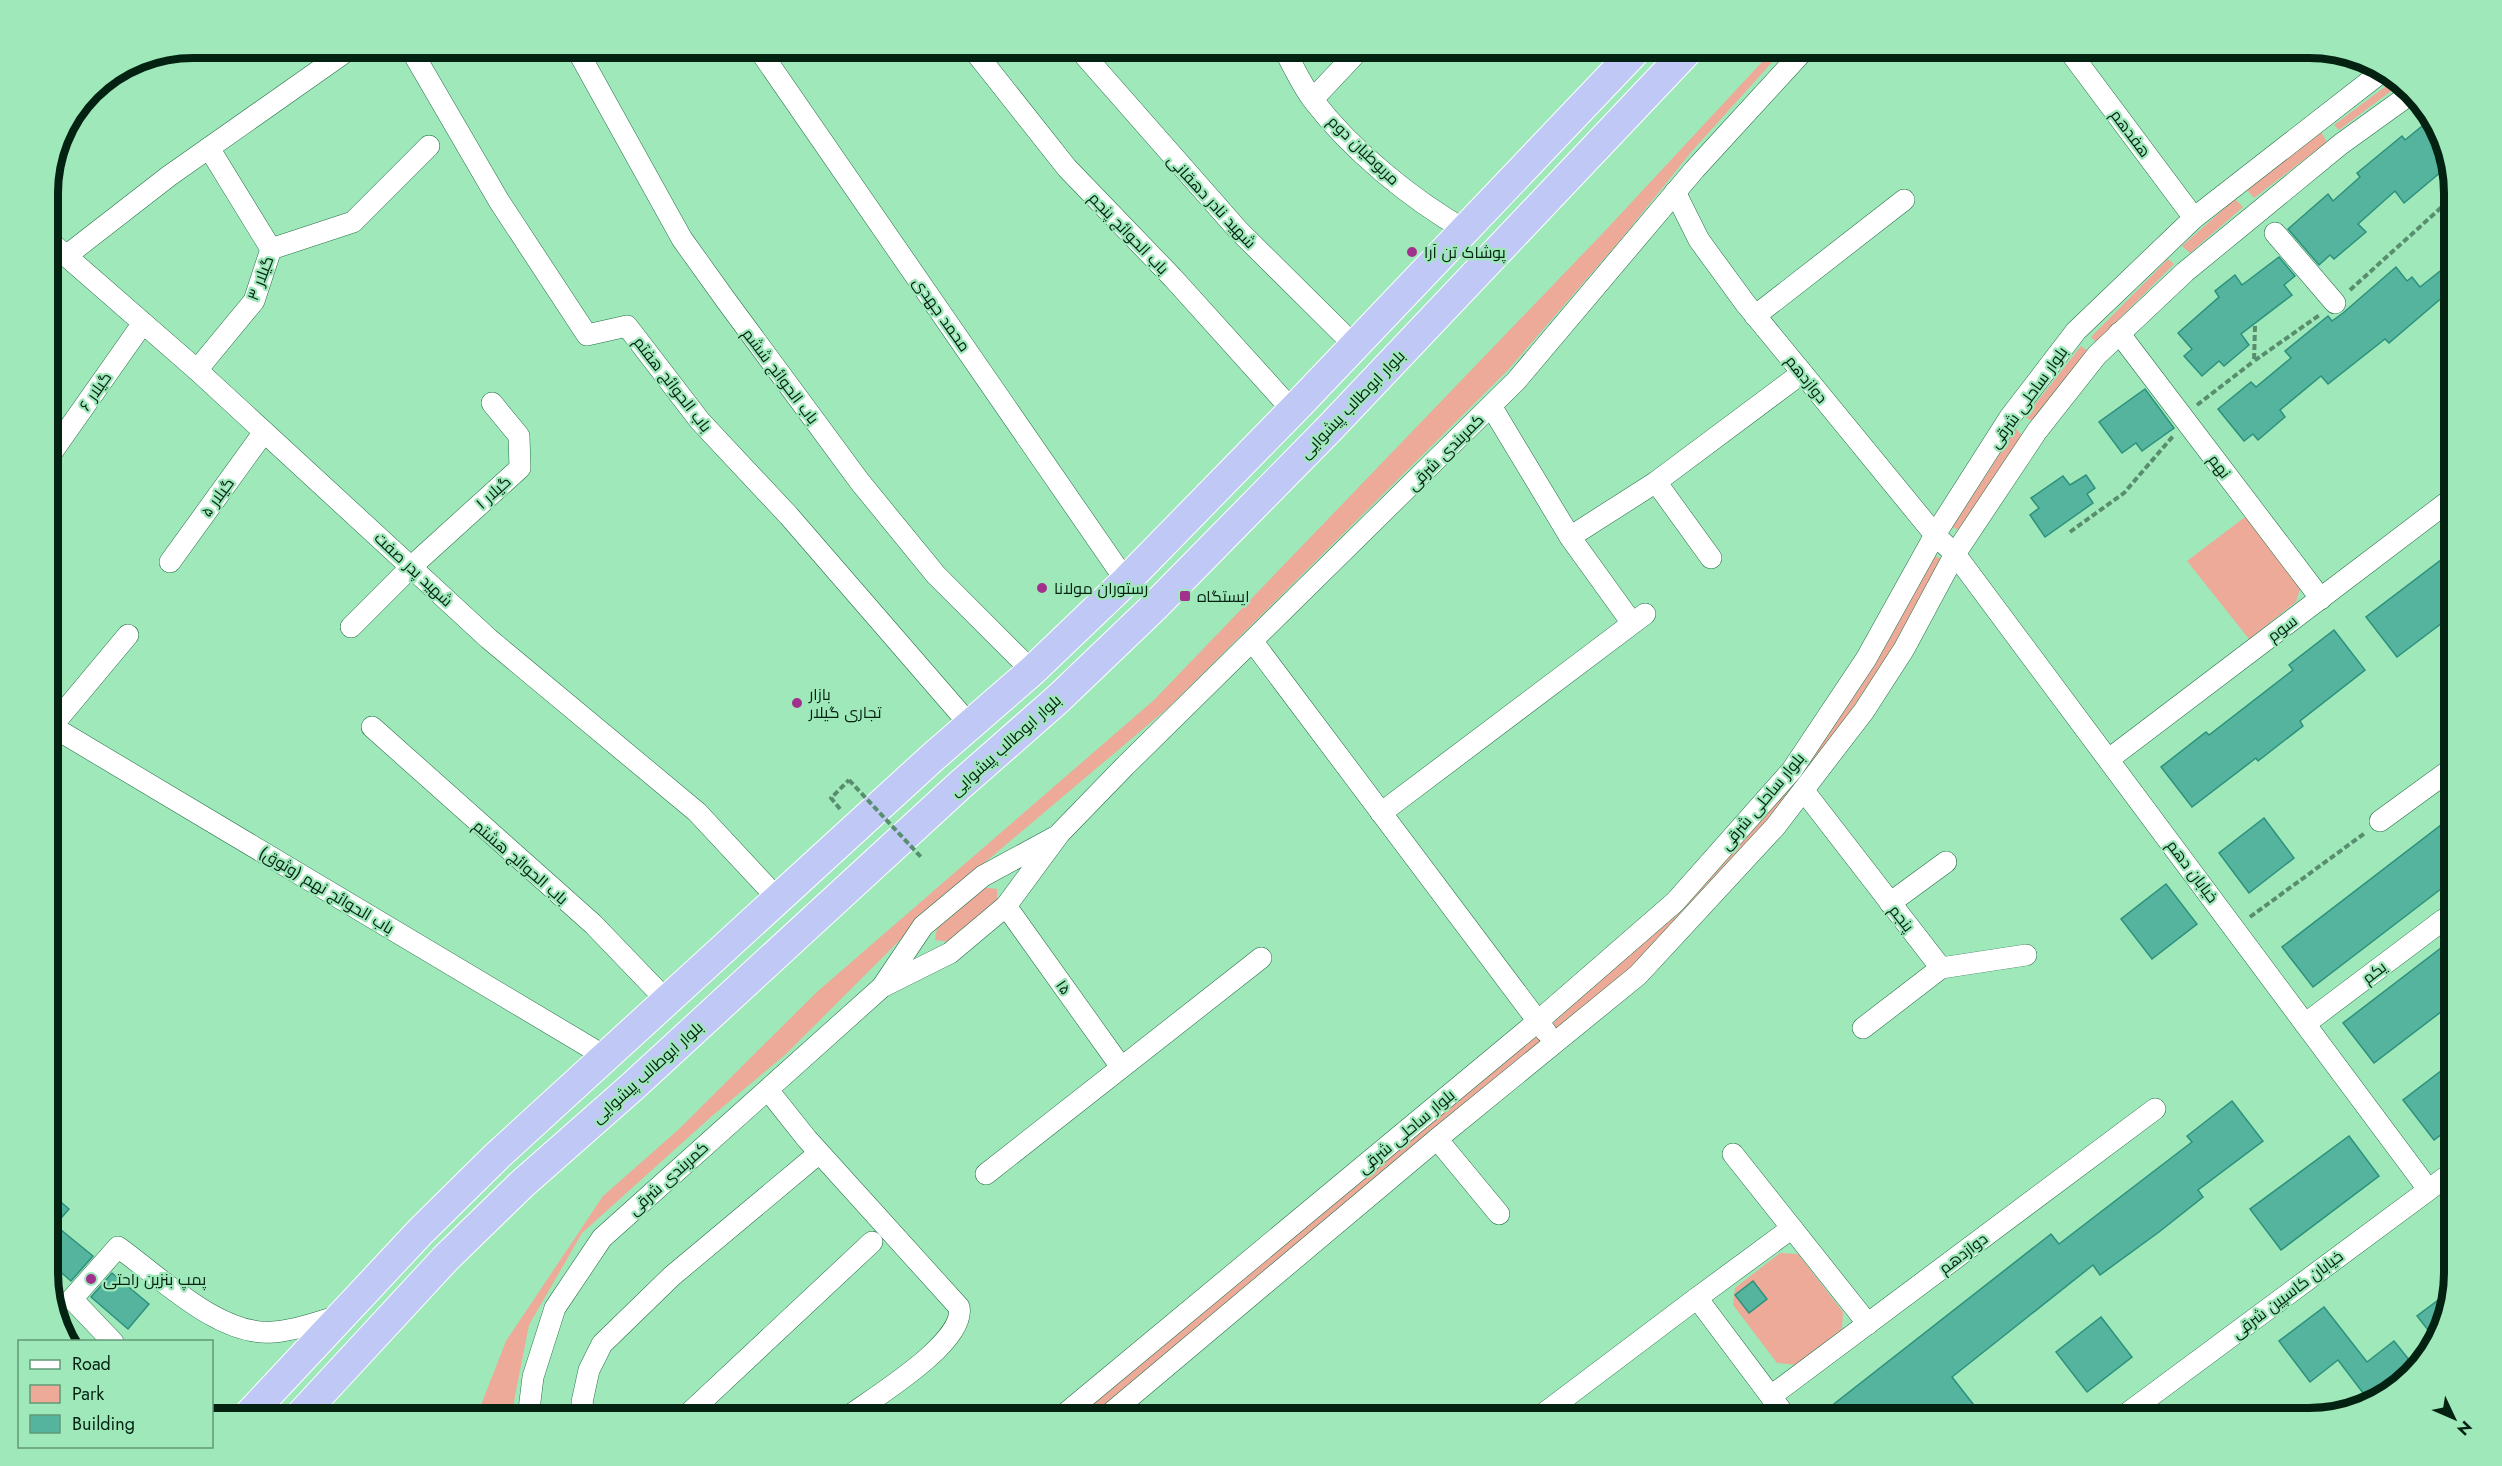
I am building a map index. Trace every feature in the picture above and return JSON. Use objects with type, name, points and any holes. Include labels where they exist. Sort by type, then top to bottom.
[{"type":"highway","points":[[255,1408],[421,1231],[497,1156],[1032,671],[1126,580],[1293,411],[1627,58]]},
{"type":"highway","name":"بلوار ابوطالب پیشوایی","points":[[307,1408],[446,1258],[522,1184],[632,1087],[959,786],[1058,699],[1154,608],[1329,429],[1680,58]]},
{"type":"street","name":"مربوطیان دوم","points":[[1290,58],[1313,99],[1372,163],[1429,209],[1465,230]]},
{"type":"street","points":[[1313,99],[1351,58]]},
{"type":"street","name":"کمربندی شرقی","points":[[529,1408],[533,1377],[555,1308],[602,1238],[768,1090],[807,1051],[882,987],[950,953],[1006,906],[1060,833],[1516,381],[1675,192],[1797,58]]},
{"type":"street","name":"هفدهم","points":[[2075,58],[2194,218]]},
{"type":"street","points":[[66,256],[209,148],[335,59]]},
{"type":"street","name":"باب الحوائج هفتم","points":[[416,59],[499,201],[586,335],[627,326],[700,421],[789,516],[970,725]]},
{"type":"street","name":"باب الحوائج ششم","points":[[582,59],[682,239],[725,299],[860,482],[928,566],[1032,671]]},
{"type":"street","name":"محمد جهدی","points":[[766,59],[1126,580]]},
{"type":"street","name":"باب الحوائج پنجم","points":[[980,59],[1066,168],[1173,278],[1293,411]]},
{"type":"street","name":"شهید نادر دهقانی","points":[[1087,59],[1238,230],[1355,346]]},
{"type":"street","name":"بلوار ساحلی شرقی","points":[[1072,1408],[1537,1022],[1675,902],[1792,770],[1866,659],[1936,536],[2010,417],[2076,331],[2194,218],[2375,77]]},
{"type":"street","name":"بلوار ساحلی شرقی","points":[[1117,1408],[1437,1139],[1638,975],[1775,827],[1864,711],[1899,658],[1955,554],[2037,431],[2097,354],[2185,272],[2341,144],[2404,98]]},
{"type":"street","points":[[271,249],[353,222],[429,146]]},
{"type":"street","name":"گیلار ۳","points":[[196,370],[254,301],[271,249],[209,148]]},
{"type":"street","name":"دوازدهم","points":[[1675,192],[1699,240],[1755,316],[1936,536],[1955,554]]},
{"type":"street","points":[[2273,199],[2275,233],[2335,303]]},
{"type":"street","points":[[1755,316],[1904,200]]},
{"type":"street","points":[[2238,228],[2275,233]]},
{"type":"street","name":"شهید پدر صفت","points":[[59,250],[196,370],[489,639],[697,812],[778,899]]},
{"type":"street","name":"گیلار ۶","points":[[59,442],[143,323]]},
{"type":"street","name":"نهم","points":[[2120,333],[2321,598]]},
{"type":"street","points":[[1570,537],[1656,482],[1802,373]]},
{"type":"street","name":"گیلار ۱","points":[[351,627],[411,567],[520,468],[519,436],[492,403]]},
{"type":"street","points":[[1381,813],[1639,619],[1570,537],[1491,406]]},
{"type":"street","name":"گیلار ۵","points":[[170,562],[264,432]]},
{"type":"street","points":[[1656,482],[1711,558]]},
{"type":"street","name":"سوم","points":[[2109,759],[2443,505]]},
{"type":"street","name":"خیابان دهم","points":[[1955,554],[2428,1189]]},
{"type":"street","points":[[59,715],[128,635]]},
{"type":"street","points":[[1253,642],[1537,1022],[1556,1044]]},
{"type":"street","name":"باب الحوائج هشتم","points":[[372,727],[593,924],[667,1001]]},
{"type":"street","name":"باب الحوائج نهم (وثوق)","points":[[59,730],[606,1057]]},
{"type":"street","points":[[2380,822],[2444,775]]},
{"type":"street","name":"پنجم","points":[[1804,791],[1941,968]]},
{"type":"street","name":"کمربندی شرقی","points":[[882,987],[923,926],[983,876],[1060,833]]},
{"type":"street","points":[[1890,903],[1946,862]]},
{"type":"street","name":"۱۵","points":[[1006,906],[1121,1067]]},
{"type":"street","name":"یکم","points":[[2305,1024],[2443,920]]},
{"type":"street","points":[[1863,1028],[1941,968],[2026,955]]},
{"type":"street","points":[[986,1173],[1261,958]]},
{"type":"street","points":[[768,1090],[807,1139],[959,1307],[961,1314],[957,1326],[944,1344],[859,1408]]},
{"type":"street","name":"دوازدهم","points":[[1771,1396],[2155,1109]]},
{"type":"street","points":[[1437,1139],[1499,1214]]},
{"type":"street","points":[[1734,1154],[1868,1324]]},
{"type":"street","points":[[583,1408],[582,1402],[589,1370],[602,1344],[672,1276],[812,1159]]},
{"type":"street","name":"خیابان کاسپین شرقی","points":[[2134,1408],[2444,1178]]},
{"type":"street","points":[[1551,1408],[1792,1228]]},
{"type":"street","points":[[695,1408],[872,1242]]},
{"type":"street","points":[[112,1340],[72,1299],[118,1247],[192,1302],[233,1327],[272,1332],[341,1315]]},
{"type":"street","points":[[1697,1298],[1780,1408]]},
{"type":"path","points":[[2070,532],[2124,493],[2184,419],[2254,361],[2335,303],[2443,206]]},
{"type":"path","points":[[2254,361],[2255,326]]},
{"type":"path","points":[[831,798],[849,780],[921,857]]},
{"type":"path","points":[[2235,928],[2380,822]]},
{"type":"green space","points":[[1765,58],[1776,58],[1692,151],[1622,238],[1508,370],[1168,708],[938,902],[786,1054],[712,1116],[582,1233],[529,1325],[514,1408],[480,1408],[506,1341],[603,1196],[678,1130],[818,991],[1154,700],[1603,233]]},
{"type":"green space","points":[[2388,84],[2394,89],[2339,130],[2334,125]]},
{"type":"green space","points":[[2321,132],[2327,142],[2254,198],[2247,190]]},
{"type":"green space","points":[[2235,199],[2243,207],[2190,253],[2182,246]]},
{"type":"green space","points":[[2168,259],[2174,264],[2096,342],[2091,337]]},
{"type":"green space","points":[[2081,346],[2089,352],[2032,421],[2025,417]]},
{"type":"green space","points":[[2016,429],[2023,436],[1961,531],[1952,527]]},
{"type":"green space","points":[[2249,514],[2302,583],[2296,602],[2249,639],[2187,561]]},
{"type":"green space","points":[[1934,556],[1945,560],[1891,651],[1797,790],[1630,970],[1558,1032],[1552,1030],[1553,1023],[1622,961],[1722,862]]},
{"type":"green space","points":[[981,887],[997,889],[997,901],[951,942],[935,940],[937,928]]},
{"type":"green space","points":[[1536,1036],[1543,1042],[1102,1408],[1087,1408]]},
{"type":"green space","points":[[1780,1253],[1798,1254],[1843,1312],[1842,1329],[1796,1365],[1777,1363],[1733,1305],[1735,1288]]},
{"type":"building","points":[[2424,124],[2436,150],[2441,171],[2404,203],[2395,191],[2358,224],[2366,232],[2334,259],[2330,255],[2319,265],[2288,229],[2328,194],[2333,201],[2360,177],[2357,173],[2402,136],[2405,140]]},
{"type":"building","points":[[2279,257],[2295,276],[2284,285],[2292,295],[2241,334],[2249,345],[2224,366],[2219,361],[2202,376],[2184,356],[2192,349],[2178,333],[2219,297],[2215,291],[2235,275],[2242,285]]},
{"type":"building","points":[[2396,267],[2407,281],[2412,277],[2420,287],[2443,269],[2443,297],[2389,343],[2385,339],[2328,384],[2321,376],[2280,410],[2285,417],[2258,440],[2253,434],[2244,441],[2218,409],[2251,382],[2256,387],[2291,358],[2285,351],[2328,316],[2332,321],[2343,313]]},
{"type":"building","points":[[2145,389],[2174,428],[2142,451],[2136,443],[2122,453],[2099,422]]},
{"type":"building","points":[[2086,475],[2095,488],[2087,494],[2093,503],[2045,537],[2030,515],[2039,508],[2031,498],[2063,476],[2070,485]]},
{"type":"building","points":[[2443,558],[2443,622],[2397,657],[2366,617]]},
{"type":"building","points":[[2334,630],[2365,670],[2300,721],[2303,726],[2258,761],[2256,758],[2192,807],[2161,767],[2206,732],[2209,735],[2293,670],[2289,665]]},
{"type":"building","points":[[2264,818],[2294,858],[2249,893],[2219,853]]},
{"type":"building","points":[[2444,823],[2444,887],[2313,987],[2282,947]]},
{"type":"building","points":[[2166,884],[2197,924],[2152,959],[2121,919]]},
{"type":"building","points":[[2444,946],[2444,1010],[2374,1063],[2343,1023]]},
{"type":"building","points":[[2444,1069],[2444,1133],[2434,1140],[2403,1100]]},
{"type":"building","points":[[2232,1101],[2263,1141],[2198,1190],[2203,1197],[2159,1232],[2100,1275],[2093,1265],[1952,1377],[1976,1408],[1829,1408],[2051,1234],[2059,1244],[2192,1142],[2187,1136]]},
{"type":"building","points":[[2349,1136],[2379,1176],[2281,1250],[2250,1209]]},
{"type":"building","points":[[59,1200],[69,1209],[59,1220]]},
{"type":"building","points":[[59,1228],[93,1256],[71,1281],[59,1271]]},
{"type":"building","points":[[112,1273],[149,1304],[128,1329],[91,1297]]},
{"type":"building","points":[[1753,1281],[1767,1299],[1749,1313],[1735,1295]]},
{"type":"building","points":[[2441,1298],[2429,1331],[2417,1316]]},
{"type":"building","points":[[2324,1307],[2367,1362],[2394,1341],[2410,1361],[2391,1380],[2364,1395],[2338,1360],[2310,1382],[2279,1341]]},
{"type":"building","points":[[2101,1317],[2132,1357],[2087,1392],[2056,1352]]},
{"type":"place","name":"پوشاک تن آرا","points":[[1412,252]]},
{"type":"place","name":"رستوران مولانا","points":[[1042,588]]},
{"type":"place","name":"ایستگاه","points":[[1185,596]]},
{"type":"place","name":"بازار تجاری گیلار","points":[[797,703]]},
{"type":"place","name":"پمپ بنزین راحتی","points":[[91,1279]]}]
